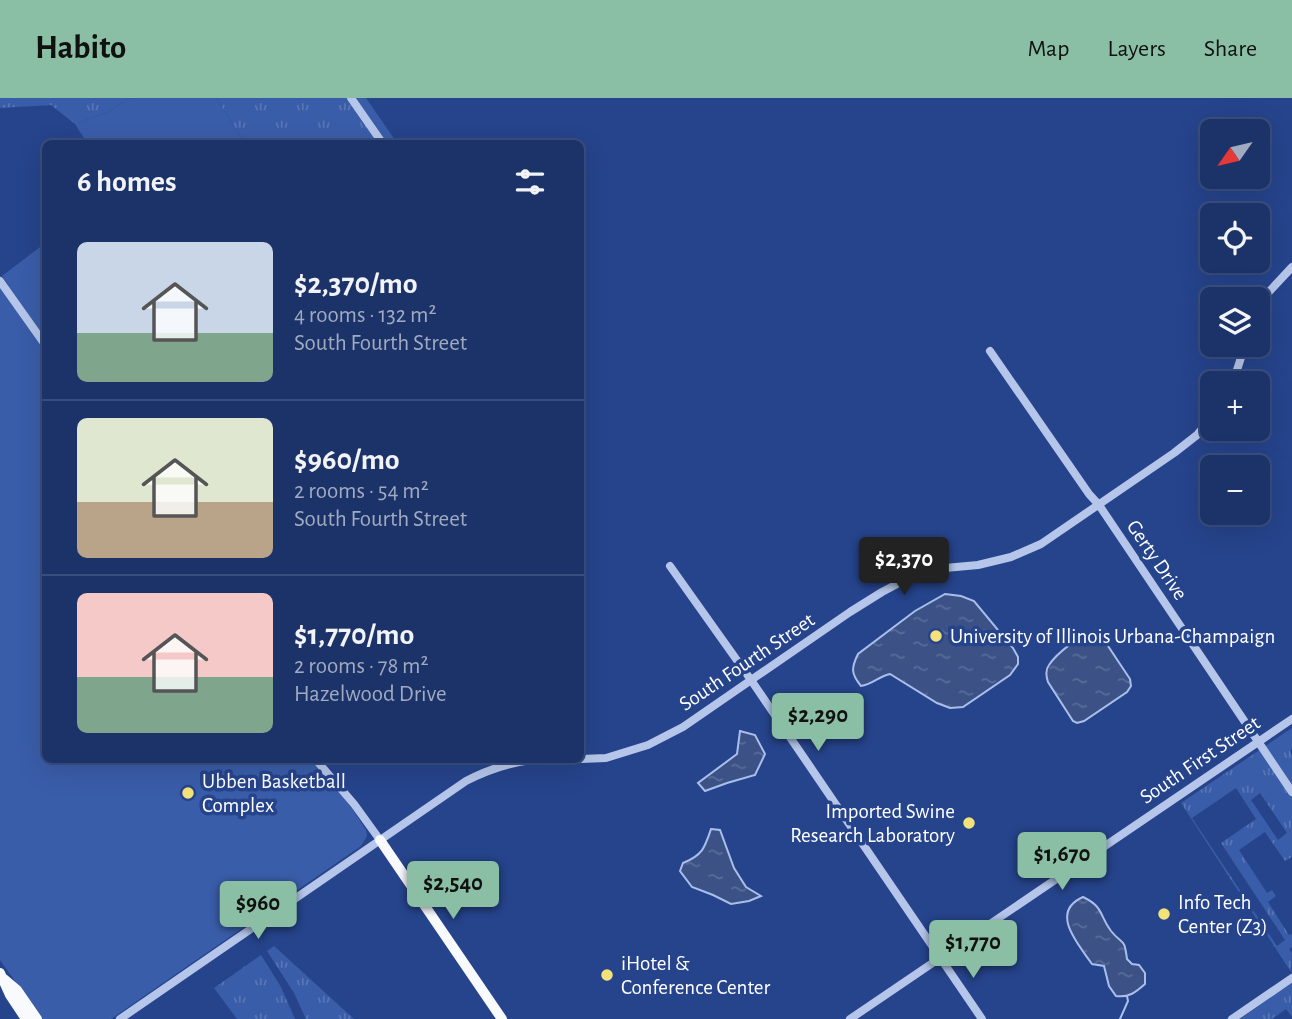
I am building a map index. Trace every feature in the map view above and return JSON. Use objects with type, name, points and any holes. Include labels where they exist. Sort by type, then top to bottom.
[{"type":"main road","points":[[380,839],[502,1019]]},
{"type":"main road","points":[[2,976],[10,995],[26,1019]]},
{"type":"main road","points":[[2,976],[37,1019]]},
{"type":"street","points":[[351,98],[380,140]]},
{"type":"street","points":[[1270,291],[1292,267]]},
{"type":"street","points":[[0,281],[42,340]]},
{"type":"street","name":"Gerty Drive","points":[[990,351],[1099,505],[1292,792]]},
{"type":"street","name":"South Fourth Street","points":[[584,759],[606,758],[648,745],[683,727],[850,612],[912,576],[1011,557],[1041,544],[1174,453],[1200,431]]},
{"type":"street","points":[[670,566],[982,1019]]},
{"type":"street","name":"South First Street","points":[[850,1019],[1292,719]]},
{"type":"street","points":[[319,763],[380,839]]},
{"type":"street","points":[[120,1019],[466,781],[509,763]]},
{"type":"street","points":[[1232,1019],[1292,978]]},
{"type":"green space","points":[[0,98],[130,98],[108,112],[75,124],[51,105],[0,108]]},
{"type":"green space","points":[[130,98],[216,98],[243,140],[85,140],[75,124],[108,112]]},
{"type":"green space","points":[[216,98],[366,98],[395,140],[243,140]]},
{"type":"green space","points":[[42,246],[42,335],[2,276]]},
{"type":"green space","points":[[0,286],[42,347],[42,763],[314,763],[347,801],[366,830],[367,836],[361,846],[111,1019],[42,1019],[0,960]]},
{"type":"green space","points":[[1292,728],[1292,857],[1285,861],[1265,832],[1239,850],[1267,893],[1272,890],[1276,896],[1268,902],[1289,935],[1292,934],[1292,947],[1289,949],[1292,953],[1291,972],[1181,803]],"holes":[[[1236,788],[1256,819],[1221,843],[1285,940],[1277,946],[1192,818]],[[1260,793],[1287,833],[1278,840],[1251,800]]]},
{"type":"green space","points":[[274,946],[354,1019],[306,1019],[294,993],[267,951]]},
{"type":"green space","points":[[261,955],[281,987],[295,1019],[237,1019],[214,988]]},
{"type":"green space","points":[[1292,983],[1292,1017],[1286,1009],[1272,1019],[1240,1019]]},
{"type":"water","points":[[945,594],[974,601],[1013,648],[1018,664],[1010,675],[963,707],[950,708],[890,674],[861,686],[853,671],[858,654],[915,611]]},
{"type":"water","points":[[1095,631],[1102,637],[1130,679],[1131,686],[1127,692],[1077,723],[1073,721],[1048,682],[1046,671],[1052,660],[1063,650]]},
{"type":"water","points":[[740,731],[755,735],[765,754],[755,775],[705,791],[698,783],[737,754]]},
{"type":"water","points":[[711,829],[720,830],[734,868],[746,887],[761,896],[731,904],[692,887],[680,871],[683,863],[702,850]]},
{"type":"water","points":[[1083,897],[1098,908],[1111,931],[1125,947],[1127,959],[1132,964],[1139,965],[1145,973],[1145,984],[1132,994],[1116,996],[1109,986],[1104,966],[1092,964],[1074,938],[1067,920],[1068,911],[1073,903]]},
{"type":"waterway","points":[[1120,1019],[1128,1001],[1127,996]]},
{"type":"place","name":"University of Illinois Urbana-Champaign","points":[[936,636]]},
{"type":"place","name":"Ubben Basketball Complex","points":[[188,793]]},
{"type":"place","name":"Imported Swine Research Laboratory","points":[[969,823]]},
{"type":"place","name":"Info Tech Center (Z3)","points":[[1164,914]]},
{"type":"place","name":"iHotel & Conference Center","points":[[607,975]]}]
